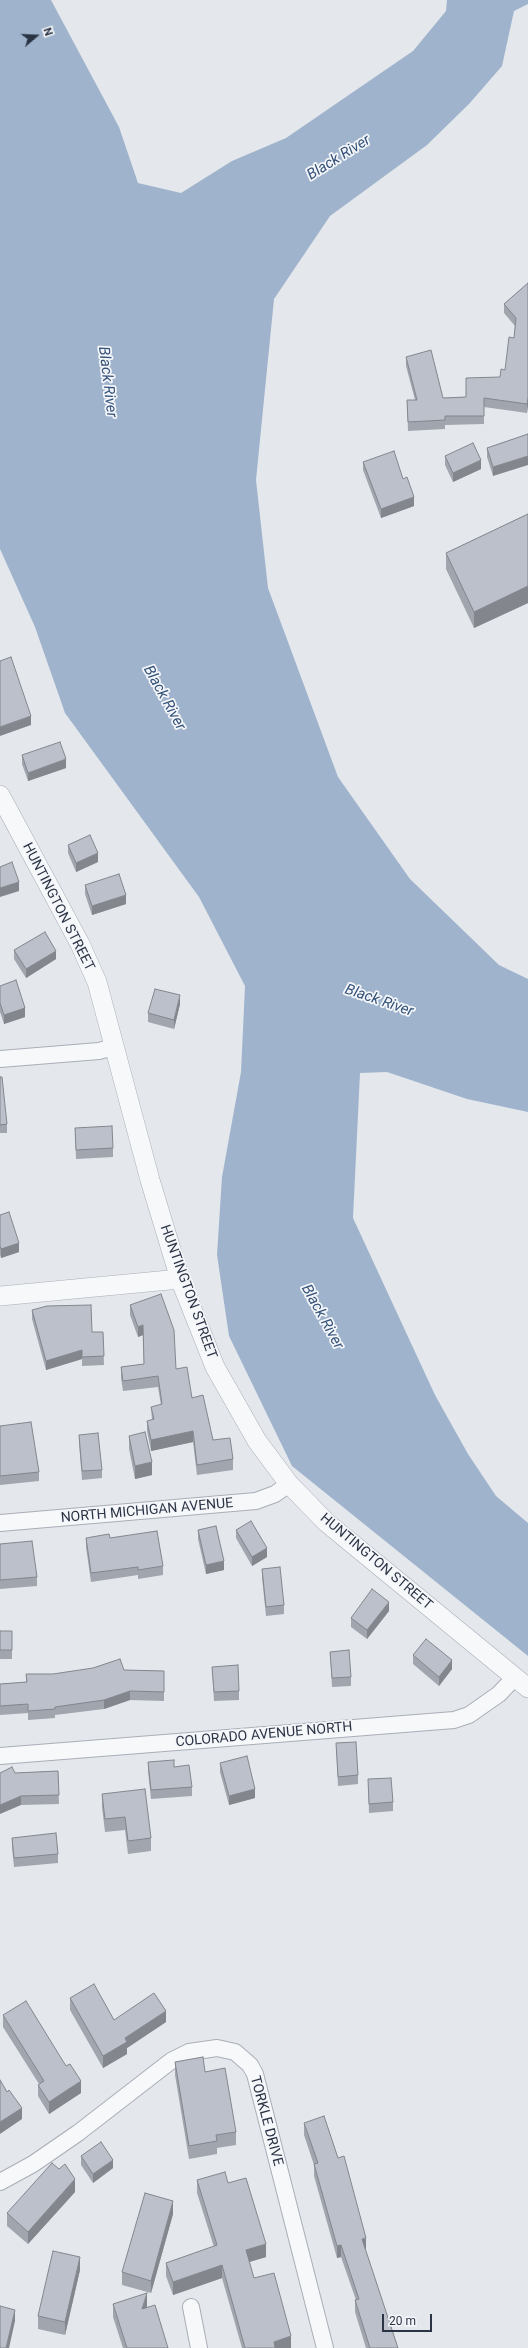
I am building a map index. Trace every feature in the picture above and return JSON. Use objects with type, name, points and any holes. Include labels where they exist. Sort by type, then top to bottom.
[{"type":"street","name":"HUNTINGTON STREET","points":[[2,802],[80,944],[96,982],[150,1180],[180,1279],[215,1367],[257,1441],[289,1484],[328,1523],[521,1683]]},
{"type":"street","points":[[0,1059],[99,1051],[114,1047]]},
{"type":"street","points":[[0,1296],[180,1279]]},
{"type":"street","name":"NORTH MICHIGAN AVENUE","points":[[0,1523],[256,1501],[275,1494],[289,1484]]},
{"type":"street","name":"COLORADO AVENUE NORTH","points":[[0,1756],[454,1720],[468,1715],[493,1698],[521,1683]]},
{"type":"street","name":"TORKLE DRIVE","points":[[0,2182],[33,2164],[78,2133],[171,2061],[189,2052],[217,2048],[235,2052],[250,2065],[255,2074],[325,2348]]},
{"type":"street","points":[[191,2307],[198,2348]]},
{"type":"water","name":"Black River","points":[[0,0],[51,0],[119,127],[138,183],[181,193],[232,161],[286,138],[413,51],[446,11],[447,0],[528,0],[528,4],[514,11],[502,66],[469,104],[427,145],[330,216],[274,299],[256,480],[268,588],[338,777],[410,879],[499,965],[528,979],[528,1112],[467,1099],[387,1072],[360,1073],[353,1218],[435,1395],[468,1454],[496,1496],[528,1523],[528,1656],[292,1466],[229,1336],[217,1255],[222,1177],[241,1072],[245,986],[199,897],[65,713],[35,627],[0,549]]},
{"type":"building","points":[[528,283],[527,404],[484,398],[484,416],[445,416],[445,420],[408,422],[407,400],[417,400],[406,357],[431,350],[443,398],[466,397],[466,378],[500,377],[501,369],[505,370],[509,337],[514,338],[516,318],[504,304]]},
{"type":"building","points":[[528,434],[528,456],[493,467],[487,448]]},
{"type":"building","points":[[473,443],[481,460],[453,473],[445,456]]},
{"type":"building","points":[[394,451],[403,479],[407,477],[414,497],[381,509],[363,462]]},
{"type":"building","points":[[528,514],[528,586],[474,612],[446,553]]},
{"type":"building","points":[[11,657],[31,716],[0,727],[0,661]]},
{"type":"building","points":[[60,742],[66,759],[28,773],[22,755]]},
{"type":"building","points":[[90,835],[98,853],[76,863],[68,845]]},
{"type":"building","points":[[12,862],[19,882],[0,888],[0,867]]},
{"type":"building","points":[[119,874],[126,895],[92,906],[85,885]]},
{"type":"building","points":[[45,932],[56,951],[26,969],[14,950]]},
{"type":"building","points":[[16,980],[25,1008],[4,1015],[0,1003],[0,986]]},
{"type":"building","points":[[155,989],[180,995],[174,1020],[148,1013]]},
{"type":"building","points":[[0,1077],[2,1077],[7,1124],[0,1125]]},
{"type":"building","points":[[112,1126],[113,1148],[76,1150],[75,1128]]},
{"type":"building","points":[[9,1212],[19,1243],[1,1249],[0,1215]]},
{"type":"building","points":[[161,1294],[174,1330],[176,1369],[187,1367],[192,1398],[203,1395],[213,1440],[230,1438],[233,1459],[197,1465],[193,1431],[151,1440],[147,1421],[154,1419],[151,1407],[162,1404],[158,1376],[123,1381],[121,1367],[144,1364],[143,1325],[138,1327],[130,1305]]},
{"type":"building","points":[[91,1305],[92,1332],[103,1332],[104,1356],[82,1357],[82,1350],[46,1361],[32,1310],[47,1306]]},
{"type":"building","points":[[31,1422],[39,1472],[0,1476],[0,1426]]},
{"type":"building","points":[[145,1432],[152,1462],[135,1466],[129,1436]]},
{"type":"building","points":[[98,1433],[102,1470],[82,1471],[79,1435]]},
{"type":"building","points":[[251,1521],[267,1548],[252,1557],[236,1530]]},
{"type":"building","points":[[216,1526],[224,1561],[206,1565],[198,1530]]},
{"type":"building","points":[[157,1531],[163,1566],[138,1570],[138,1567],[91,1573],[86,1538],[109,1534],[110,1538]]},
{"type":"building","points":[[32,1541],[37,1577],[0,1580],[0,1544]]},
{"type":"building","points":[[280,1567],[284,1605],[266,1607],[262,1569]]},
{"type":"building","points":[[372,1589],[389,1602],[367,1630],[351,1618]]},
{"type":"building","points":[[0,1631],[12,1631],[12,1650],[0,1650]]},
{"type":"building","points":[[426,1639],[452,1660],[439,1677],[413,1655]]},
{"type":"building","points":[[349,1650],[351,1677],[332,1678],[330,1652]]},
{"type":"building","points":[[120,1659],[124,1670],[164,1671],[164,1692],[130,1691],[104,1700],[55,1707],[55,1709],[28,1711],[28,1704],[0,1706],[0,1684],[27,1682],[26,1674],[53,1674],[93,1668]]},
{"type":"building","points":[[238,1665],[239,1691],[214,1692],[212,1667]]},
{"type":"building","points":[[356,1742],[358,1775],[338,1777],[336,1743]]},
{"type":"building","points":[[247,1756],[255,1789],[229,1796],[220,1763]]},
{"type":"building","points":[[174,1760],[174,1767],[189,1765],[192,1787],[151,1790],[148,1762]]},
{"type":"building","points":[[12,1767],[15,1773],[58,1771],[59,1795],[21,1796],[0,1805],[0,1773]]},
{"type":"building","points":[[391,1778],[393,1802],[369,1804],[368,1779]]},
{"type":"building","points":[[145,1789],[151,1838],[128,1841],[125,1817],[105,1819],[102,1794]]},
{"type":"building","points":[[56,1833],[58,1854],[14,1858],[12,1838]]},
{"type":"building","points":[[94,1984],[114,2020],[154,1993],[166,2011],[125,2038],[127,2042],[103,2056],[70,1998]]},
{"type":"building","points":[[26,2001],[66,2066],[70,2064],[81,2081],[49,2102],[38,2085],[44,2081],[3,2015]]},
{"type":"building","points":[[203,2057],[205,2072],[225,2068],[236,2132],[216,2135],[217,2141],[189,2146],[175,2062]]},
{"type":"building","points":[[0,2080],[7,2092],[9,2090],[22,2108],[0,2122]]},
{"type":"building","points":[[324,2116],[338,2158],[344,2156],[366,2238],[362,2239],[398,2348],[370,2348],[355,2300],[359,2299],[341,2245],[337,2246],[314,2164],[318,2163],[304,2123]]},
{"type":"building","points":[[101,2142],[113,2160],[93,2174],[81,2156]]},
{"type":"building","points":[[52,2163],[59,2169],[65,2164],[75,2179],[28,2232],[7,2213]]},
{"type":"building","points":[[225,2172],[228,2183],[246,2178],[266,2244],[246,2250],[254,2278],[274,2273],[291,2336],[274,2342],[275,2348],[245,2348],[222,2265],[173,2282],[166,2263],[217,2245],[197,2180]]},
{"type":"building","points":[[145,2193],[173,2201],[151,2281],[122,2272]]},
{"type":"building","points":[[53,2251],[80,2257],[65,2322],[38,2316]]},
{"type":"building","points":[[147,2293],[142,2309],[155,2305],[168,2348],[127,2348],[113,2304]]},
{"type":"building","points":[[0,2306],[15,2310],[6,2348],[0,2348]]}]
